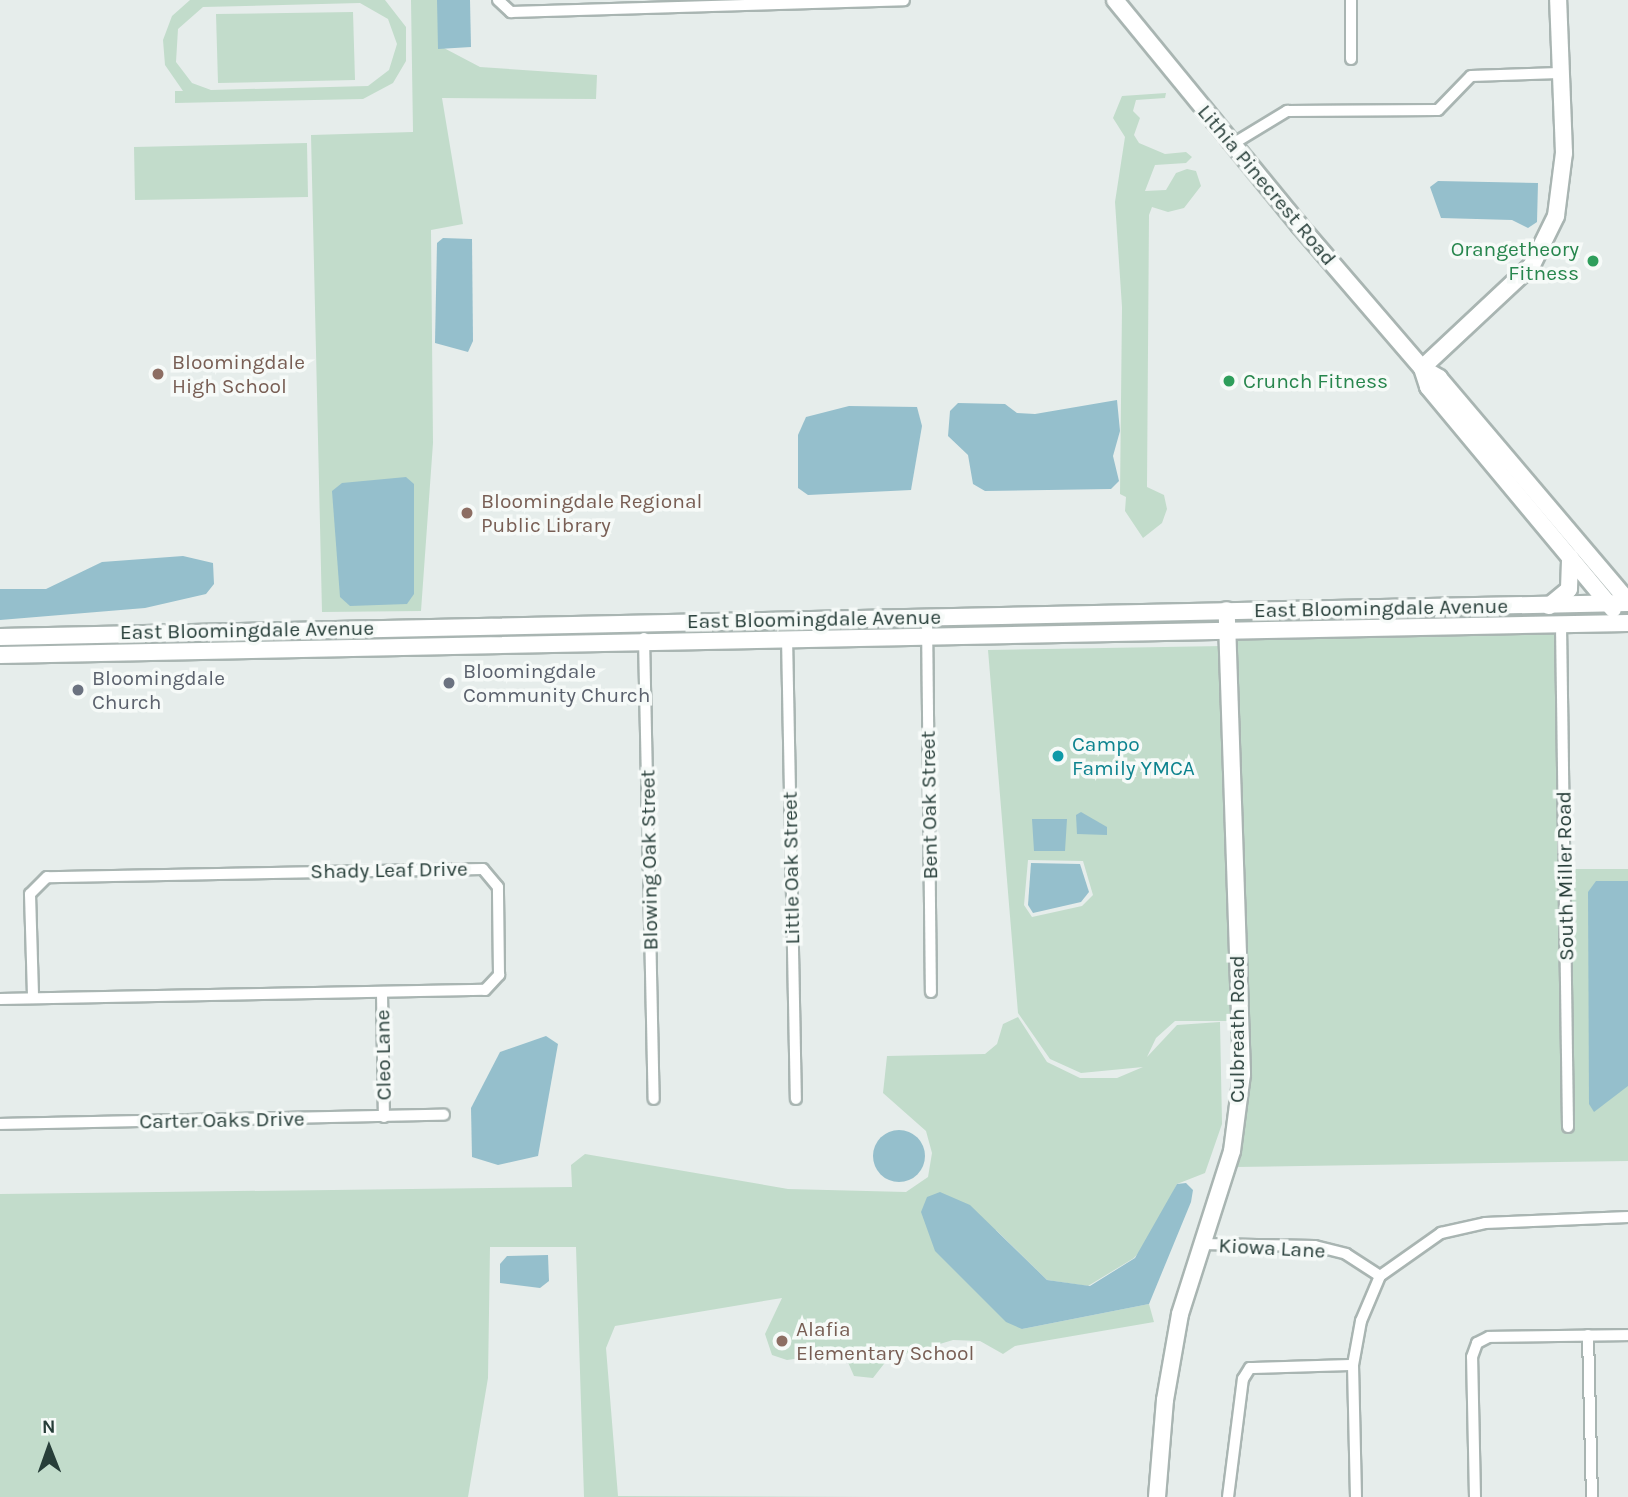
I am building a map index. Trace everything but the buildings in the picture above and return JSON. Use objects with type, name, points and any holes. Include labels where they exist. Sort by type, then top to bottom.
[{"type":"main road","name":"Lithia Pinecrest Road","points":[[1115,0],[1231,145],[1422,368],[1439,378],[1628,602]]},
{"type":"main road","points":[[1422,368],[1519,279],[1543,247],[1563,183],[1558,0]]},
{"type":"main road","name":"Lithia Pinecrest Road","points":[[1422,368],[1428,387],[1627,625]]},
{"type":"main road","points":[[1549,606],[1569,589],[1570,557]]},
{"type":"main road","name":"East Bloomingdale Avenue","points":[[0,655],[786,637],[927,626],[1227,610],[1549,606],[1628,602]]},
{"type":"main road","name":"Culbreath Road","points":[[1157,1497],[1165,1400],[1200,1244],[1233,1151],[1242,1074],[1227,610]]},
{"type":"main road","name":"East Bloomingdale Avenue","points":[[0,637],[233,629],[643,621],[1227,634],[1627,625]]},
{"type":"main road","points":[[233,629],[233,648]]},
{"type":"street","points":[[498,0],[511,12],[904,0]]},
{"type":"street","points":[[1351,0],[1351,59]]},
{"type":"street","points":[[1231,145],[1287,111],[1438,110],[1471,76],[1559,73]]},
{"type":"street","name":"Blowing Oak Street","points":[[643,621],[654,1099]]},
{"type":"street","name":"South Miller Road","points":[[1561,625],[1568,1127]]},
{"type":"street","name":"Bent Oak Street","points":[[927,626],[932,992]]},
{"type":"street","name":"Little Oak Street","points":[[786,637],[796,1100]]},
{"type":"street","name":"Shady Leaf Drive","points":[[0,999],[382,993],[495,986],[499,975],[494,876],[483,869],[47,877],[30,894],[33,998]]},
{"type":"street","name":"Cleo Lane","points":[[382,993],[384,1117]]},
{"type":"street","name":"Carter Oaks Drive","points":[[0,1124],[444,1115]]},
{"type":"street","points":[[1356,1497],[1353,1365],[1361,1321],[1380,1276],[1441,1233],[1485,1223],[1628,1217]]},
{"type":"street","name":"Kiowa Lane","points":[[1200,1244],[1315,1246],[1346,1254],[1380,1276]]},
{"type":"street","points":[[1588,1335],[1592,1497]]},
{"type":"street","points":[[1475,1497],[1475,1346],[1489,1337],[1628,1335]]},
{"type":"street","points":[[1228,1497],[1243,1378],[1250,1368],[1353,1365]]},
{"type":"green space","points":[[190,0],[385,0],[406,27],[406,61],[393,83],[363,99],[175,103],[175,91],[183,91],[165,65],[163,40],[172,16]],"holes":[[[360,3],[388,19],[397,44],[389,70],[368,86],[211,90],[192,83],[176,62],[178,29],[203,7]]]},
{"type":"green space","points":[[411,0],[441,0],[442,47],[480,67],[597,75],[596,99],[442,98],[463,224],[431,230],[433,443],[421,611],[322,612],[311,135],[413,132]]},
{"type":"green space","points":[[353,12],[355,80],[218,83],[216,14]]},
{"type":"green space","points":[[1166,93],[1165,98],[1136,100],[1133,111],[1140,118],[1134,135],[1139,143],[1165,154],[1186,152],[1192,157],[1186,163],[1155,165],[1145,191],[1166,190],[1176,173],[1187,169],[1196,171],[1201,186],[1184,208],[1168,212],[1152,207],[1149,215],[1147,487],[1164,495],[1167,509],[1162,523],[1143,538],[1125,511],[1126,497],[1120,494],[1122,307],[1115,202],[1125,137],[1113,118],[1122,96]]},
{"type":"green space","points":[[307,143],[308,197],[135,200],[134,147]]},
{"type":"green space","points":[[1556,630],[1558,851],[1564,849],[1565,862],[1575,869],[1628,869],[1628,1161],[1235,1167],[1250,1063],[1237,634]]},
{"type":"green space","points":[[1223,646],[1235,1021],[1175,1021],[1156,1038],[1147,1057],[1177,1025],[1220,1022],[1222,1124],[1205,1173],[1177,1184],[1150,1240],[1134,1258],[1088,1286],[1047,1280],[996,1230],[1022,1329],[1149,1304],[1154,1322],[1015,1346],[1003,1354],[980,1341],[953,1340],[887,1360],[873,1378],[854,1376],[847,1360],[836,1353],[787,1360],[772,1355],[765,1334],[782,1298],[615,1326],[606,1348],[618,1496],[876,1497],[584,1497],[576,1247],[490,1247],[488,1378],[468,1497],[0,1497],[0,1194],[572,1187],[571,1165],[585,1154],[788,1189],[906,1192],[928,1177],[932,1153],[926,1131],[883,1093],[887,1056],[985,1054],[997,1044],[1003,1024],[1018,1017],[1047,1062],[1080,1078],[1117,1078],[1143,1067],[1081,1073],[1050,1059],[1018,1013],[988,650]],"holes":[[[1028,860],[1083,861],[1093,895],[1082,906],[1032,917],[1024,905]]]},
{"type":"water","points":[[437,0],[470,0],[471,47],[438,49]]},
{"type":"water","points":[[1438,181],[1538,183],[1537,222],[1528,228],[1512,220],[1441,218],[1430,187]]},
{"type":"water","points":[[443,238],[472,239],[473,341],[468,352],[435,343],[437,243]]},
{"type":"water","points":[[1117,400],[1120,431],[1113,456],[1119,481],[1111,489],[985,491],[973,484],[968,455],[948,436],[950,411],[958,403],[1005,404],[1017,413],[1035,414]]},
{"type":"water","points":[[849,406],[917,407],[922,426],[911,490],[808,495],[798,488],[798,435],[806,417]]},
{"type":"water","points":[[406,477],[414,484],[414,594],[407,604],[350,606],[340,597],[332,491],[342,483]]},
{"type":"water","points":[[183,556],[213,563],[214,584],[206,594],[145,608],[0,620],[0,589],[46,589],[102,562]]},
{"type":"water","points":[[1081,812],[1107,827],[1107,835],[1077,834],[1076,815]]},
{"type":"water","points":[[1032,819],[1067,819],[1065,851],[1034,851]]},
{"type":"water","points":[[1031,863],[1080,864],[1089,892],[1081,902],[1033,913],[1028,905]]},
{"type":"water","points":[[1596,881],[1628,881],[1628,1086],[1594,1112],[1589,1104],[1588,892]]},
{"type":"water","points":[[546,1036],[558,1044],[538,1156],[498,1165],[472,1157],[471,1108],[500,1052]]},
{"type":"water","points":[[899,1130],[909,1132],[917,1138],[923,1146],[923,1166],[917,1174],[909,1180],[899,1182],[889,1180],[881,1174],[875,1166],[873,1156],[875,1146],[881,1138],[889,1132]]},
{"type":"water","points":[[1186,1183],[1193,1190],[1191,1202],[1149,1304],[1022,1329],[1006,1322],[935,1251],[921,1212],[927,1197],[940,1192],[970,1205],[1047,1280],[1090,1286],[1135,1258],[1177,1184]]},
{"type":"water","points":[[548,1255],[549,1281],[540,1288],[500,1283],[500,1264],[507,1256]]},
{"type":"place","name":"Orangetheory Fitness","points":[[1593,261]]},
{"type":"place","name":"Bloomingdale High School","points":[[158,374]]},
{"type":"place","name":"Crunch Fitness","points":[[1229,381]]},
{"type":"place","name":"Bloomingdale Regional Public Library","points":[[467,513]]},
{"type":"place","name":"Bloomingdale Community Church","points":[[449,683]]},
{"type":"place","name":"Bloomingdale Church","points":[[78,690]]},
{"type":"place","name":"Campo Family YMCA","points":[[1058,756]]},
{"type":"place","name":"Alafia Elementary School","points":[[782,1341]]}]
